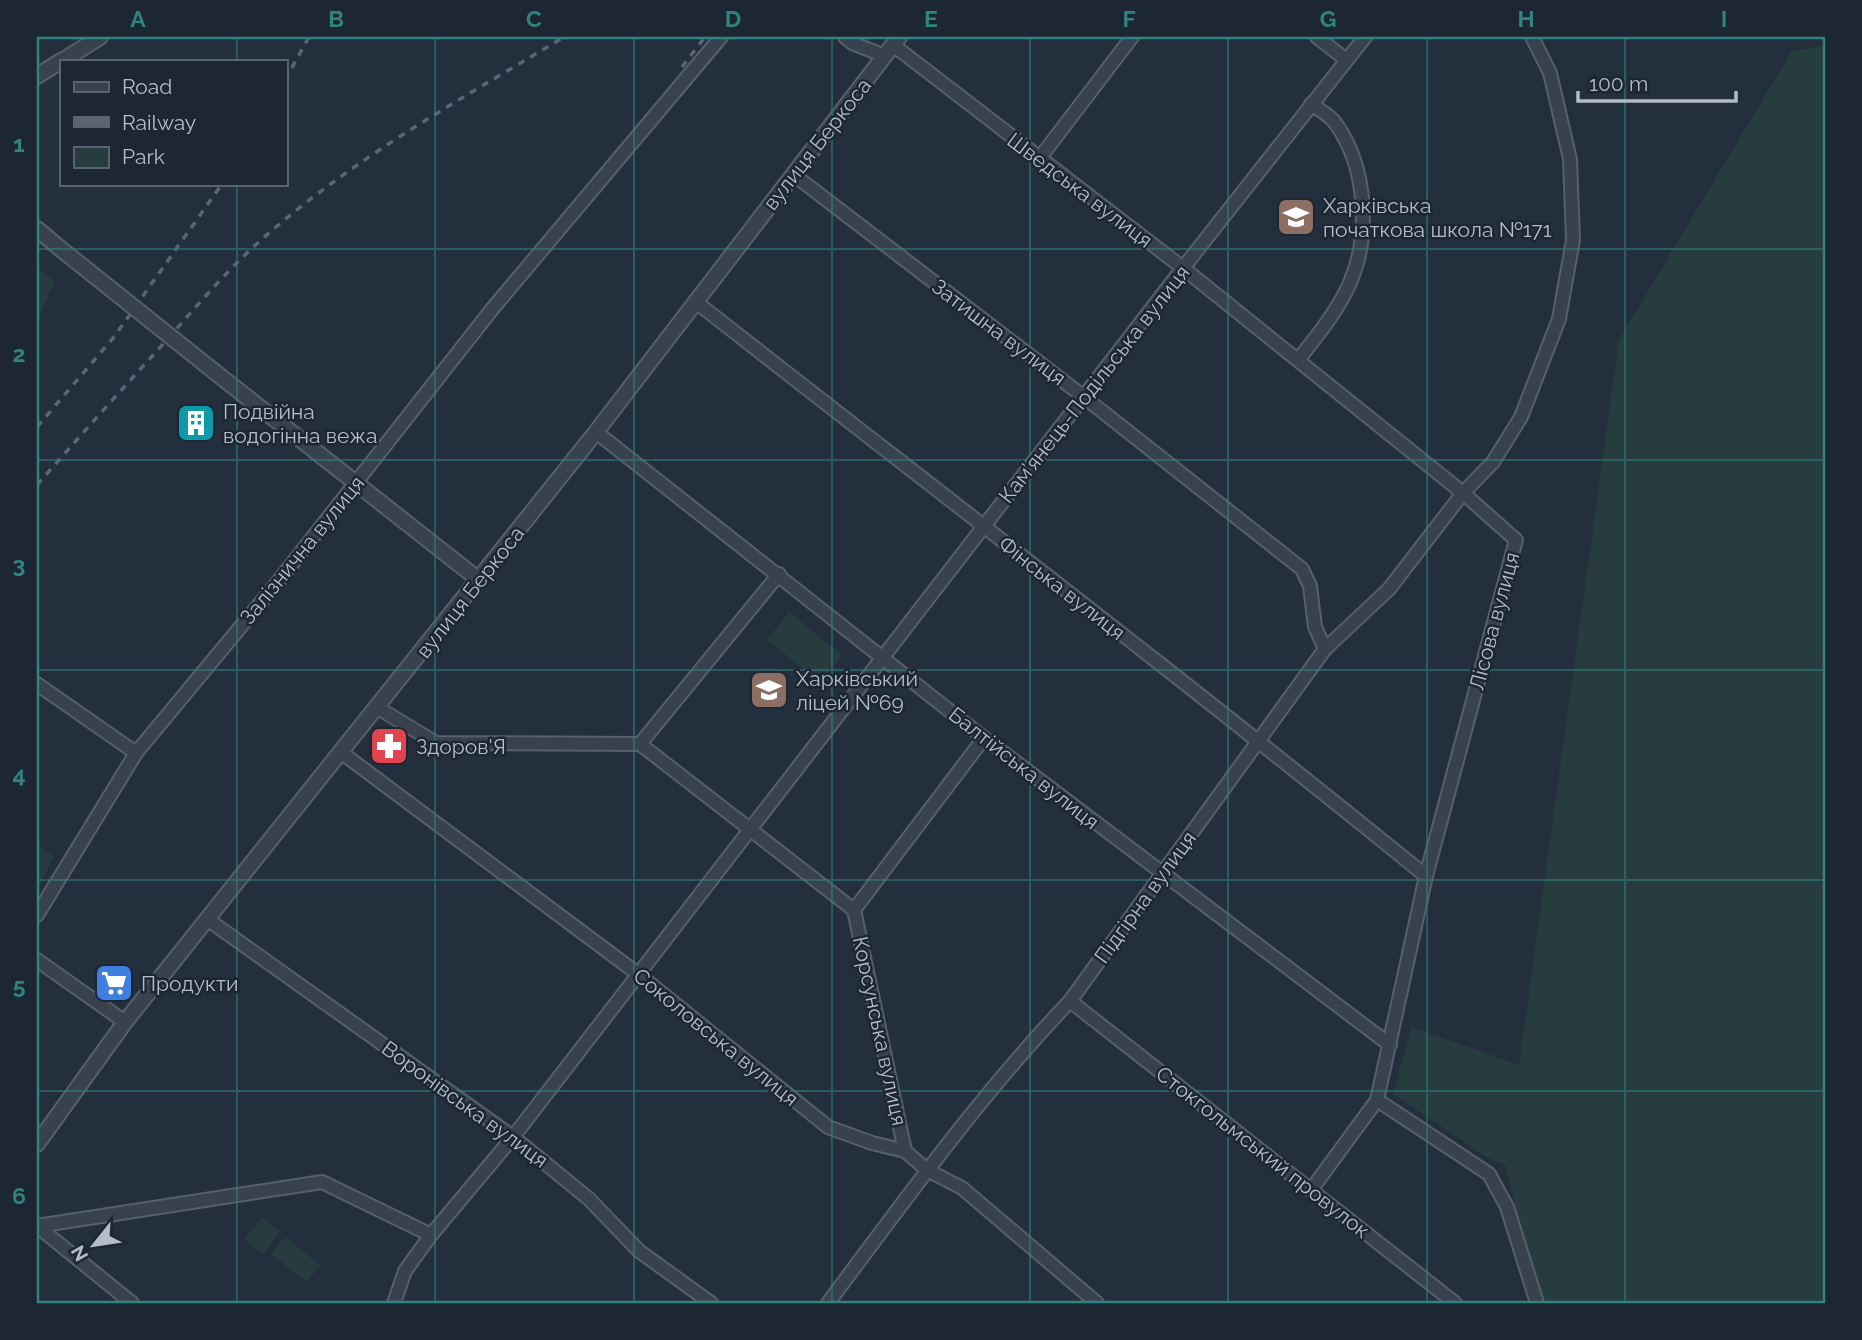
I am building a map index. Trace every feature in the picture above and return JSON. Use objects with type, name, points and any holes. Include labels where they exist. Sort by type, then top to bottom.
[{"type":"street","points":[[63,60],[100,37]]},
{"type":"street","name":"Залізнична вулиця","points":[[37,915],[136,753],[278,583],[493,308],[721,37]]},
{"type":"street","name":"Шведська вулиця","points":[[845,37],[852,43],[892,46],[1182,268],[1462,493]]},
{"type":"street","points":[[1039,159],[1132,37]]},
{"type":"street","points":[[1317,37],[1345,59]]},
{"type":"street","name":"Кам’янець-Подільська вулиця","points":[[394,1303],[405,1271],[431,1235],[513,1136],[1182,268],[1364,37]]},
{"type":"street","points":[[1462,493],[1493,463],[1521,417],[1559,319],[1573,240],[1570,159],[1550,73],[1532,37]]},
{"type":"street","name":"вулиця Беркоса","points":[[37,1144],[125,1022],[596,432],[892,46]]},
{"type":"street","points":[[37,76],[60,62]]},
{"type":"street","points":[[1298,360],[1332,317],[1350,283],[1360,249],[1363,209],[1358,175],[1346,140],[1335,121],[1311,104]]},
{"type":"street","name":"Затишна вулиця","points":[[793,175],[1084,397],[1302,569],[1310,586],[1315,626],[1325,649]]},
{"type":"street","points":[[37,229],[479,580]]},
{"type":"street","name":"Фінська вулиця","points":[[696,302],[983,528],[1259,740],[1426,876]]},
{"type":"street","name":"Балтійська вулиця","points":[[596,432],[984,738],[1391,1045]]},
{"type":"street","name":"Підгірна вулиця","points":[[828,1303],[927,1170],[1030,1043],[1070,1001],[1325,649],[1389,589],[1462,493]]},
{"type":"street","name":"Лісова вулиця","points":[[1311,1190],[1377,1100],[1426,876],[1516,540],[1462,493]]},
{"type":"street","points":[[640,744],[779,574]]},
{"type":"street","points":[[37,684],[136,753]]},
{"type":"street","points":[[378,708],[436,743],[640,744],[854,910],[984,738]]},
{"type":"street","name":"Соколовська вулиця","points":[[342,753],[638,974],[828,1127],[872,1143],[905,1151],[927,1170],[962,1188],[1097,1303]]},
{"type":"street","name":"Корсунська вулиця","points":[[854,910],[905,1151]]},
{"type":"street","name":"Воронівська вулиця","points":[[207,919],[513,1136],[590,1199],[639,1251],[710,1303]]},
{"type":"street","points":[[37,960],[125,1022]]},
{"type":"street","name":"Стокгольмський провулок","points":[[1070,1001],[1455,1303]]},
{"type":"street","points":[[1377,1100],[1489,1174],[1507,1207],[1537,1303]]},
{"type":"street","points":[[37,1226],[322,1182],[431,1235]]},
{"type":"street","points":[[37,1226],[132,1303]]},
{"type":"green space","points":[[1825,46],[1825,1303],[1539,1303],[1505,1165],[1488,1158],[1393,1094],[1412,1027],[1519,1065],[1619,340],[1792,51]]},
{"type":"green space","points":[[37,268],[54,281],[37,324]]},
{"type":"green space","points":[[789,612],[842,655],[820,682],[767,640]]},
{"type":"green space","points":[[37,845],[54,856],[37,891]]},
{"type":"green space","points":[[262,1217],[280,1232],[263,1254],[244,1239]]},
{"type":"green space","points":[[285,1237],[320,1265],[307,1282],[271,1254]]},
{"type":"railway","points":[[287,76],[309,37]]},
{"type":"railway","points":[[37,485],[218,282],[276,227],[344,174],[380,150],[564,37]]},
{"type":"railway","points":[[682,67],[705,37]]},
{"type":"railway","points":[[37,427],[114,337],[221,186]]},
{"type":"place","name":"Харківська початкова школа №171","points":[[1296,217]]},
{"type":"place","name":"Подвійна водогінна вежа","points":[[196,423]]},
{"type":"place","name":"Харківський ліцей №69","points":[[769,690]]},
{"type":"place","name":"Здоров'Я","points":[[389,746]]},
{"type":"place","name":"Продукти","points":[[114,983]]}]
